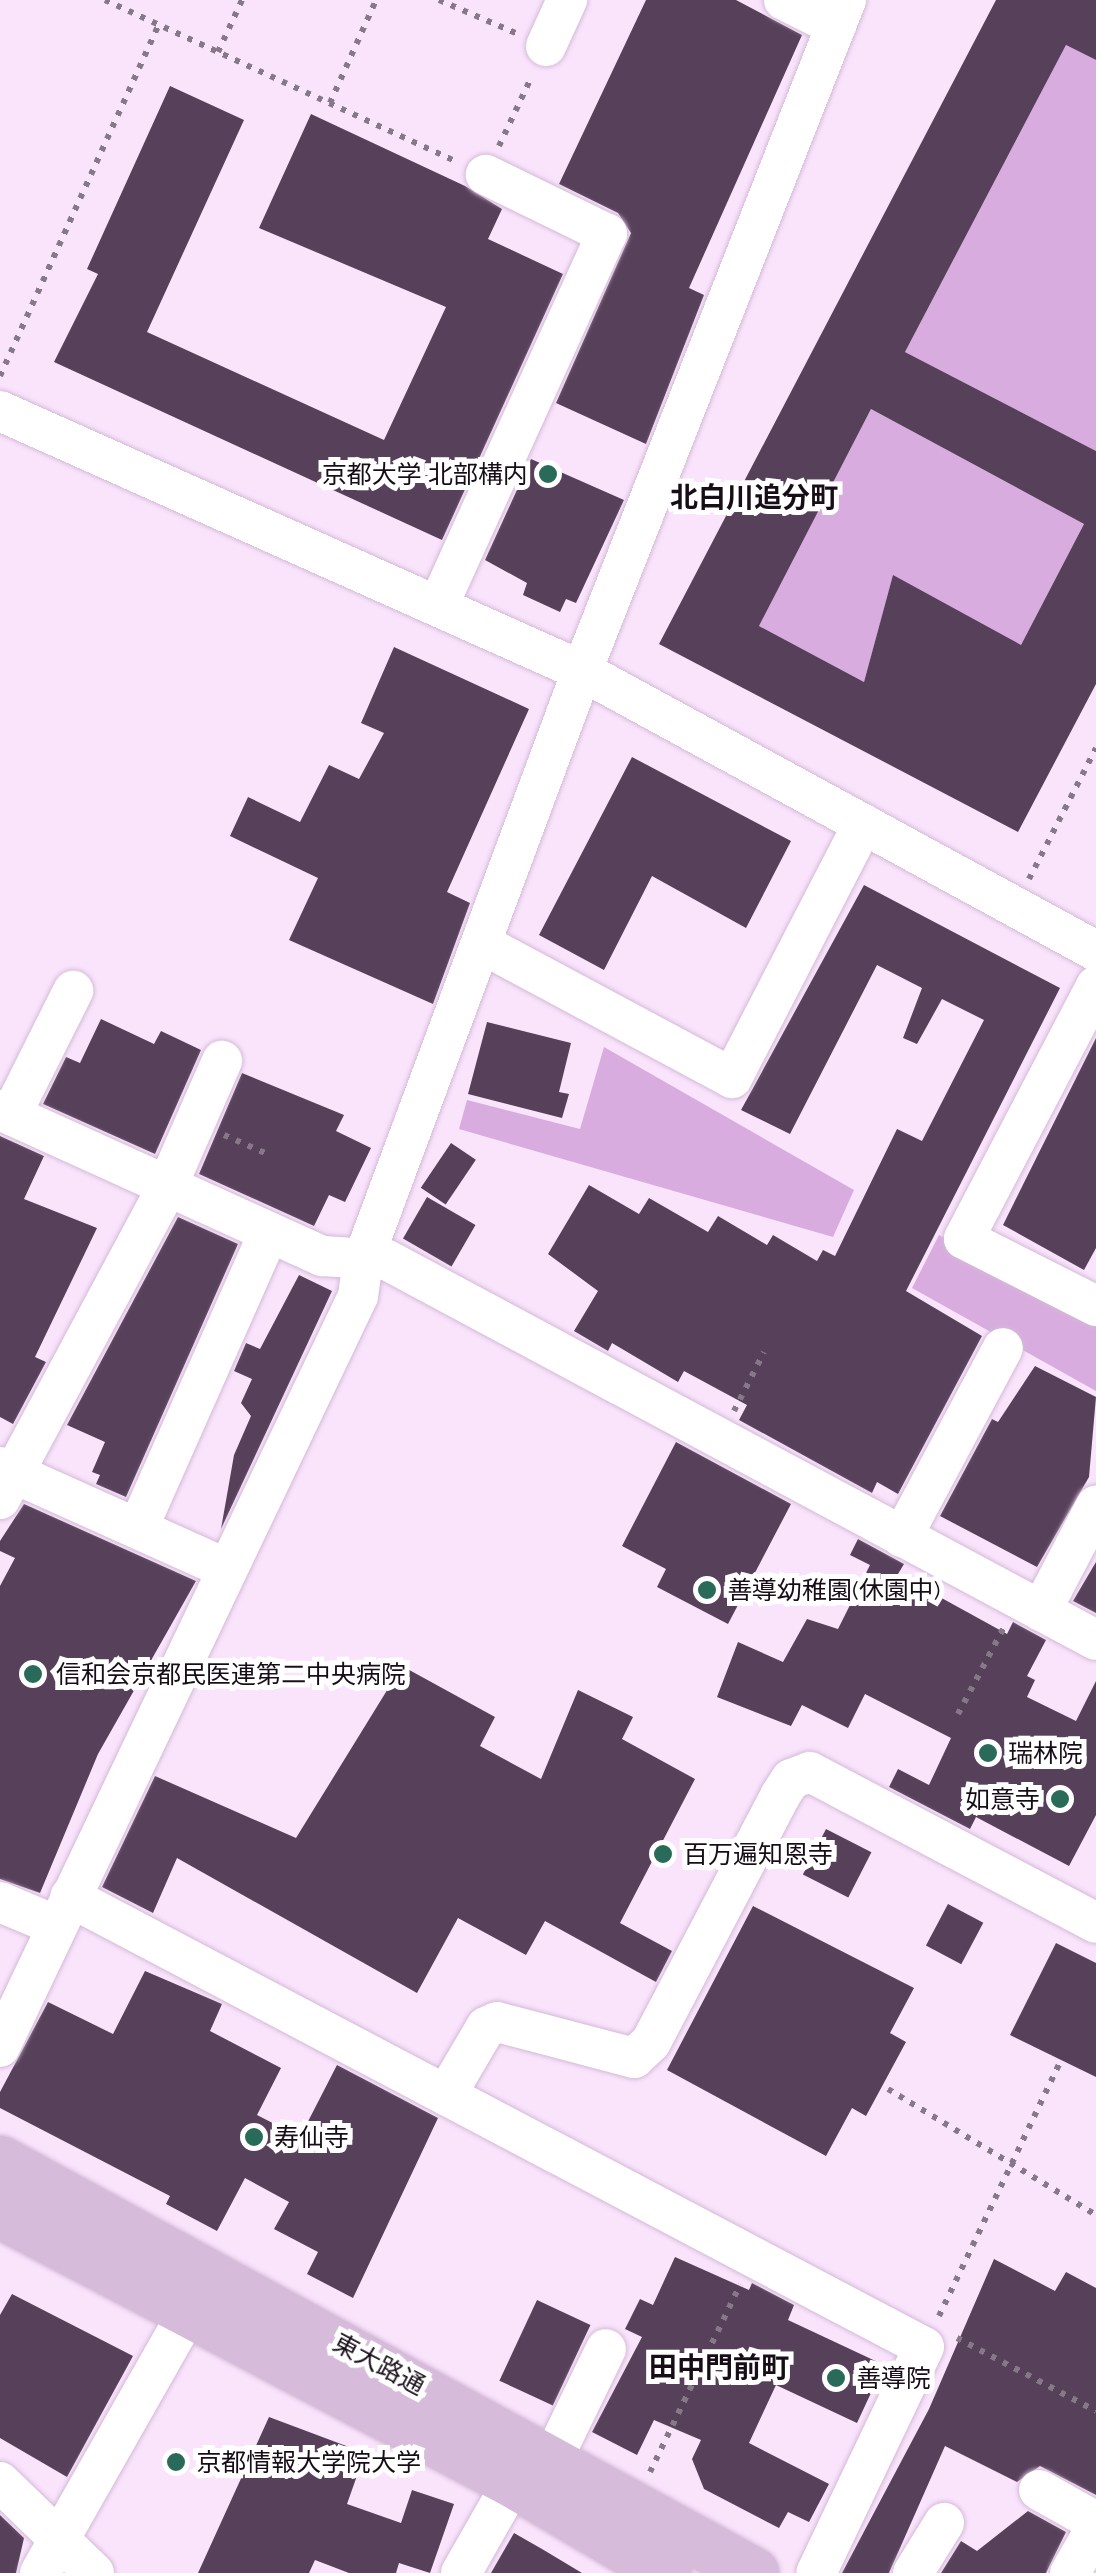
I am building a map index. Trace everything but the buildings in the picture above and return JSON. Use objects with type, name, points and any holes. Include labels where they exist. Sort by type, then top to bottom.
[{"type":"main road","name":"東大路通","points":[[0,2161],[533,2462],[666,2573]]},
{"type":"main road","name":"東大路通","points":[[0,2213],[188,2313],[635,2505],[754,2573]]},
{"type":"street","points":[[546,46],[567,0]]},
{"type":"street","points":[[0,2047],[224,1567],[358,1296],[363,1260],[486,946],[582,671],[841,13],[784,0]]},
{"type":"street","points":[[438,606],[607,234],[486,175]]},
{"type":"street","points":[[0,410],[582,671],[1096,951]]},
{"type":"street","points":[[486,946],[732,1078],[862,824]]},
{"type":"street","points":[[1096,986],[964,1238],[1096,1306]]},
{"type":"street","points":[[74,990],[5,1112],[166,1189],[322,1256],[387,1260],[1096,1640]]},
{"type":"street","points":[[222,1060],[166,1189],[5,1480],[138,1528],[224,1567]]},
{"type":"street","points":[[138,1528],[269,1232]]},
{"type":"street","points":[[902,1537],[1003,1348]]},
{"type":"street","points":[[1030,1605],[1096,1506]]},
{"type":"street","points":[[446,2096],[486,2027],[497,2022],[634,2058],[651,2042],[780,1796],[791,1779],[810,1772],[1096,1922]]},
{"type":"street","points":[[0,1902],[63,1911],[446,2096],[754,2258],[929,2336],[816,2573]]},
{"type":"street","points":[[51,2558],[188,2313]]},
{"type":"street","points":[[461,2573],[606,2349]]},
{"type":"street","points":[[0,2482],[51,2558],[94,2573]]},
{"type":"street","points":[[1038,2490],[1096,2525],[1070,2573]]},
{"type":"street","points":[[913,2573],[944,2523]]},
{"type":"path","points":[[105,0],[486,175],[546,46],[438,0]]},
{"type":"path","points":[[218,52],[242,0]]},
{"type":"path","points":[[330,103],[376,0]]},
{"type":"path","points":[[0,376],[159,24]]},
{"type":"path","points":[[1014,907],[1096,748]]},
{"type":"path","points":[[720,1439],[764,1352]]},
{"type":"path","points":[[958,1714],[1030,1605]]},
{"type":"path","points":[[1061,2060],[929,2336],[1096,2410]]},
{"type":"path","points":[[888,2089],[1009,2167],[1096,2215]]},
{"type":"path","points":[[635,2505],[754,2258]]},
{"type":"shaded area","points":[[1066,45],[1096,60],[1096,451],[905,352]]},
{"type":"shaded area","points":[[871,409],[1084,524],[972,739],[893,576],[864,682],[759,626]]},
{"type":"shaded area","points":[[604,1047],[854,1190],[833,1237],[459,1129],[467,1100],[580,1129]]},
{"type":"shaded area","points":[[939,1235],[1096,1321],[1096,1391],[912,1288]]},
{"type":"place","name":"京都大学 北部構内","points":[[548,474]]},
{"type":"place","name":"善導幼稚園(休園中)","points":[[707,1590]]},
{"type":"place","name":"信和会京都民医連第二中央病院","points":[[33,1674]]},
{"type":"place","name":"瑞林院","points":[[988,1753]]},
{"type":"place","name":"如意寺","points":[[1060,1799]]},
{"type":"place","name":"百万遍知恩寺","points":[[663,1854]]},
{"type":"place","name":"寿仙寺","points":[[254,2137]]},
{"type":"place","name":"善導院","points":[[836,2378]]},
{"type":"place","name":"京都情報大学院大学","points":[[176,2462]]},
{"type":"district","name":"北白川追分町","points":[[754,498]]},
{"type":"district","name":"田中門前町","points":[[719,2368]]}]
